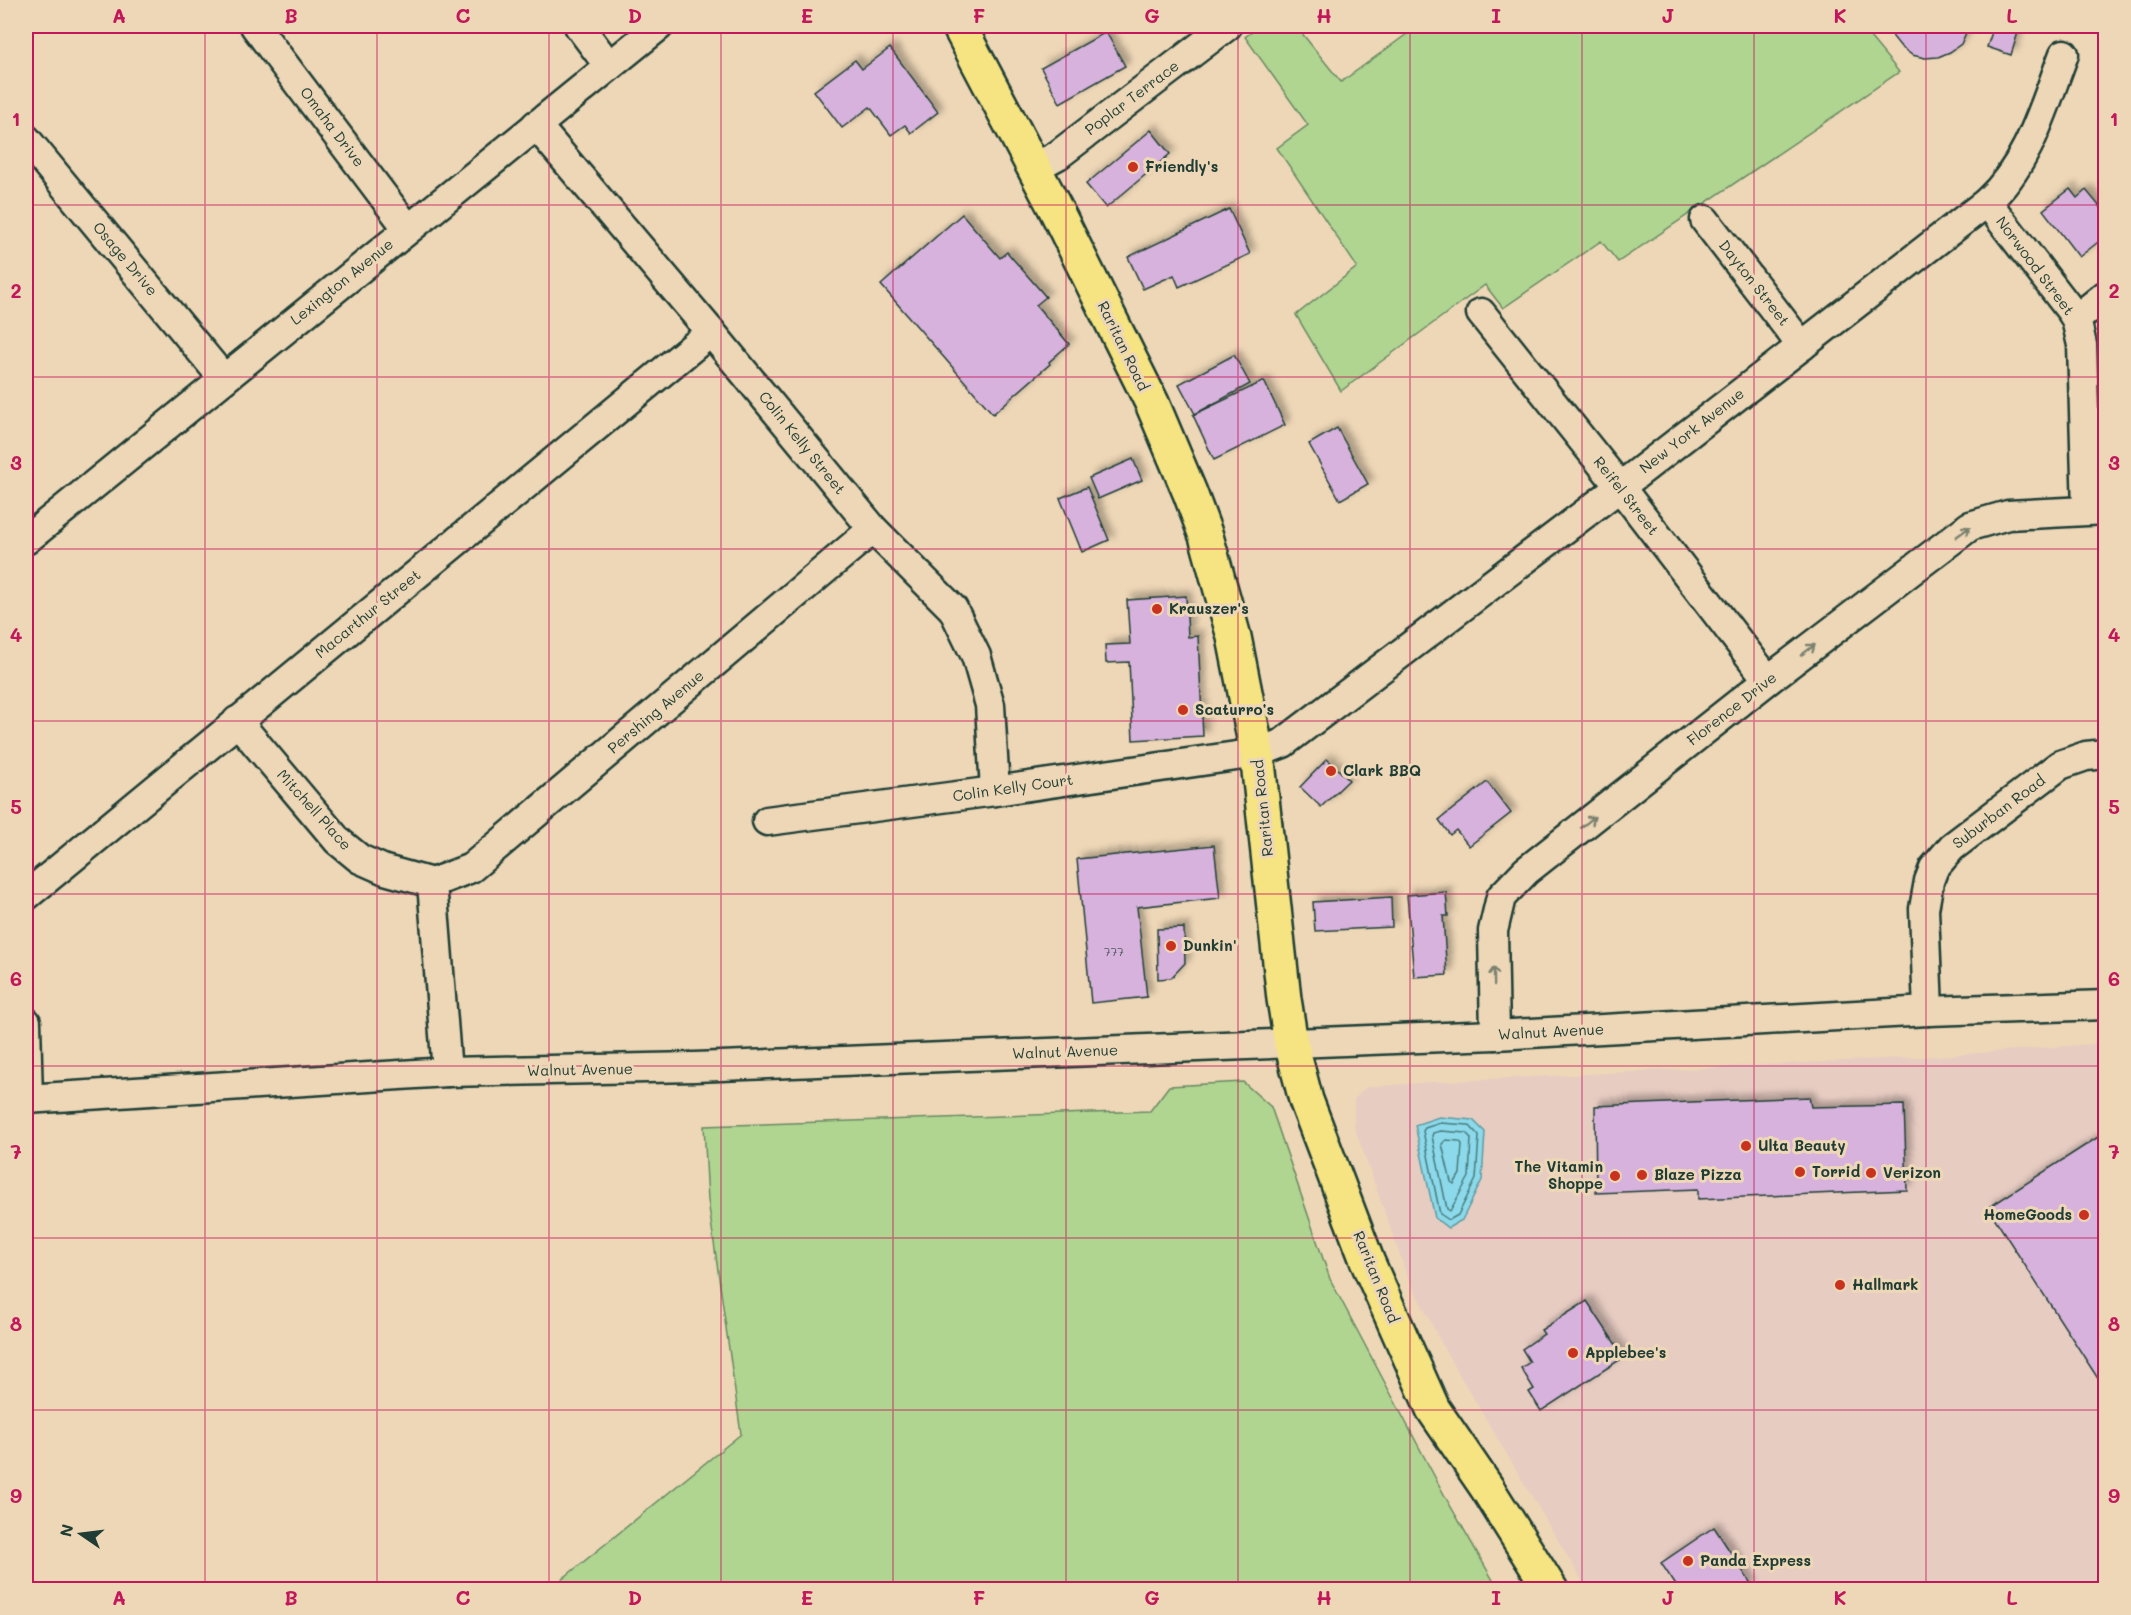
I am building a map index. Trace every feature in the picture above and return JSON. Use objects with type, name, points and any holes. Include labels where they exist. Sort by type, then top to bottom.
[{"type":"main road","name":"Raritan Road","points":[[959,26],[1034,168],[1152,403],[1190,493],[1220,584],[1236,647],[1257,753],[1284,999],[1291,1043],[1306,1100],[1368,1263],[1433,1409],[1487,1488],[1551,1590]]},
{"type":"street","name":"Omaha Drive","points":[[255,26],[408,229]]},
{"type":"street","points":[[579,26],[609,66]]},
{"type":"street","name":"Lexington Avenue","points":[[29,528],[224,379],[659,26]]},
{"type":"street","name":"Poplar Terrace","points":[[1034,168],[1058,155],[1227,26]]},
{"type":"street","name":"New York Avenue","points":[[1257,753],[1283,743],[1296,735],[1987,202],[2004,185],[2021,160],[2064,54]]},
{"type":"street","name":"Colin Kelly Street","points":[[536,125],[873,529],[953,609],[976,656],[990,705],[995,791]]},
{"type":"street","name":"Osage Drive","points":[[26,139],[224,379]]},
{"type":"street","name":"Norwood Street","points":[[1987,202],[2076,318],[2082,345],[2096,510]]},
{"type":"street","name":"Dayton Street","points":[[1705,220],[1802,346]]},
{"type":"street","points":[[2076,318],[2106,295]]},
{"type":"street","name":"Reifel Street","points":[[1481,313],[1620,487],[1768,681]]},
{"type":"street","name":"Macarthur Street","points":[[26,896],[711,332]]},
{"type":"street","name":"Florence Drive","points":[[1495,1035],[1493,931],[1501,897],[1527,871],[1768,681],[1970,526],[2008,515],[2096,510]]},
{"type":"street","name":"Pershing Avenue","points":[[432,883],[471,868],[873,529]]},
{"type":"street","name":"Mitchell Place","points":[[237,721],[338,841],[360,859],[385,870],[432,883]]},
{"type":"street","name":"Colin Kelly Court","points":[[767,821],[1257,753]]},
{"type":"street","name":"Suburban Road","points":[[1928,1011],[1924,909],[1934,868],[1953,847],[2060,765],[2086,756],[2106,754]]},
{"type":"street","points":[[432,883],[447,1072]]},
{"type":"street","name":"Walnut Avenue","points":[[27,1100],[447,1072],[695,1067],[1495,1035],[1928,1011],[2106,1005]]},
{"type":"street","points":[[26,1022],[27,1100]]},
{"type":"shaded area","points":[[2105,1043],[2105,1589],[1587,1589],[1446,1352],[1408,1278],[1354,1126],[1354,1099],[1366,1087],[1939,1056]]},
{"type":"green space","points":[[1260,26],[1296,26],[1341,82],[1418,26],[1861,26],[1899,72],[1618,262],[1601,241],[1503,308],[1485,285],[1341,391],[1296,315],[1357,267],[1277,148],[1308,125],[1245,37]]},
{"type":"green space","points":[[1243,1082],[1271,1107],[1330,1279],[1447,1500],[1498,1589],[550,1589],[741,1434],[708,1200],[704,1126],[1150,1111],[1169,1086]]},
{"type":"water","points":[[1439,1117],[1473,1120],[1485,1132],[1482,1180],[1462,1220],[1448,1228],[1435,1218],[1415,1125]]},
{"type":"building","points":[[1889,26],[1969,26],[1961,44],[1950,52],[1938,57],[1925,58],[1912,55],[1901,47],[1893,37]]},
{"type":"building","points":[[1994,26],[2020,26],[2011,55],[1987,47]]},
{"type":"building","points":[[1106,32],[1125,66],[1060,103],[1041,68]]},
{"type":"building","points":[[890,48],[938,112],[911,133],[905,125],[891,135],[870,107],[842,128],[814,91],[855,60],[862,69]]},
{"type":"building","points":[[1151,130],[1170,154],[1106,208],[1086,184]]},
{"type":"building","points":[[2070,189],[2077,198],[2086,190],[2106,214],[2106,236],[2079,257],[2043,210]]},
{"type":"building","points":[[1229,209],[1250,254],[1179,287],[1174,275],[1143,289],[1128,257]]},
{"type":"building","points":[[962,214],[1000,258],[1007,252],[1046,297],[1036,305],[1069,344],[1049,362],[1050,364],[993,414],[881,285]]},
{"type":"building","points":[[1234,355],[1250,384],[1195,414],[1179,384]]},
{"type":"building","points":[[1264,381],[1285,425],[1214,460],[1193,415]]},
{"type":"building","points":[[1337,428],[1368,484],[1340,500],[1309,444]]},
{"type":"building","points":[[1133,459],[1142,480],[1098,499],[1089,478]]},
{"type":"building","points":[[1087,487],[1109,540],[1082,552],[1060,498]]},
{"type":"building","points":[[1186,596],[1188,637],[1198,636],[1203,736],[1133,740],[1129,662],[1106,663],[1105,645],[1130,644],[1127,600]]},
{"type":"building","points":[[1327,759],[1349,780],[1321,807],[1300,787]]},
{"type":"building","points":[[1487,782],[1511,813],[1469,846],[1456,830],[1450,835],[1439,820]]},
{"type":"building","points":[[1214,845],[1220,898],[1137,907],[1147,997],[1091,1003],[1077,859]]},
{"type":"building","points":[[1446,892],[1448,916],[1443,916],[1447,975],[1414,977],[1407,895]]},
{"type":"building","points":[[1391,897],[1392,927],[1315,931],[1313,902]]},
{"type":"building","name":"Dunkin'","points":[[1184,928],[1185,963],[1171,978],[1158,979],[1157,929]]},
{"type":"building","points":[[1809,1097],[1811,1107],[1904,1105],[1907,1190],[1698,1199],[1698,1189],[1596,1193],[1595,1106]]},
{"type":"building","points":[[2106,1132],[2106,1391],[1988,1208]]},
{"type":"building","name":"Applebee's","points":[[1587,1301],[1624,1357],[1541,1411],[1529,1392],[1534,1389],[1521,1368],[1530,1362],[1522,1349],[1544,1334],[1541,1330]]},
{"type":"building","points":[[1714,1527],[1752,1585],[1746,1590],[1679,1590],[1661,1563]]},
{"type":"place","name":"Friendly's","points":[[1133,167]]},
{"type":"place","name":"Krauszer's","points":[[1157,609]]},
{"type":"place","name":"Scaturro's","points":[[1183,710]]},
{"type":"place","name":"Clark BBQ","points":[[1331,771]]},
{"type":"place","name":"Dunkin'","points":[[1171,946]]},
{"type":"place","name":"Ulta Beauty","points":[[1746,1146]]},
{"type":"place","name":"Torrid","points":[[1800,1172]]},
{"type":"place","name":"Verizon","points":[[1871,1173]]},
{"type":"place","name":"Blaze Pizza","points":[[1642,1175]]},
{"type":"place","name":"The Vitamin Shoppe","points":[[1615,1176]]},
{"type":"place","name":"HomeGoods","points":[[2084,1215]]},
{"type":"place","name":"Hallmark","points":[[1840,1285]]},
{"type":"place","name":"Applebee's","points":[[1573,1353]]},
{"type":"place","name":"Panda Express","points":[[1688,1561]]}]
